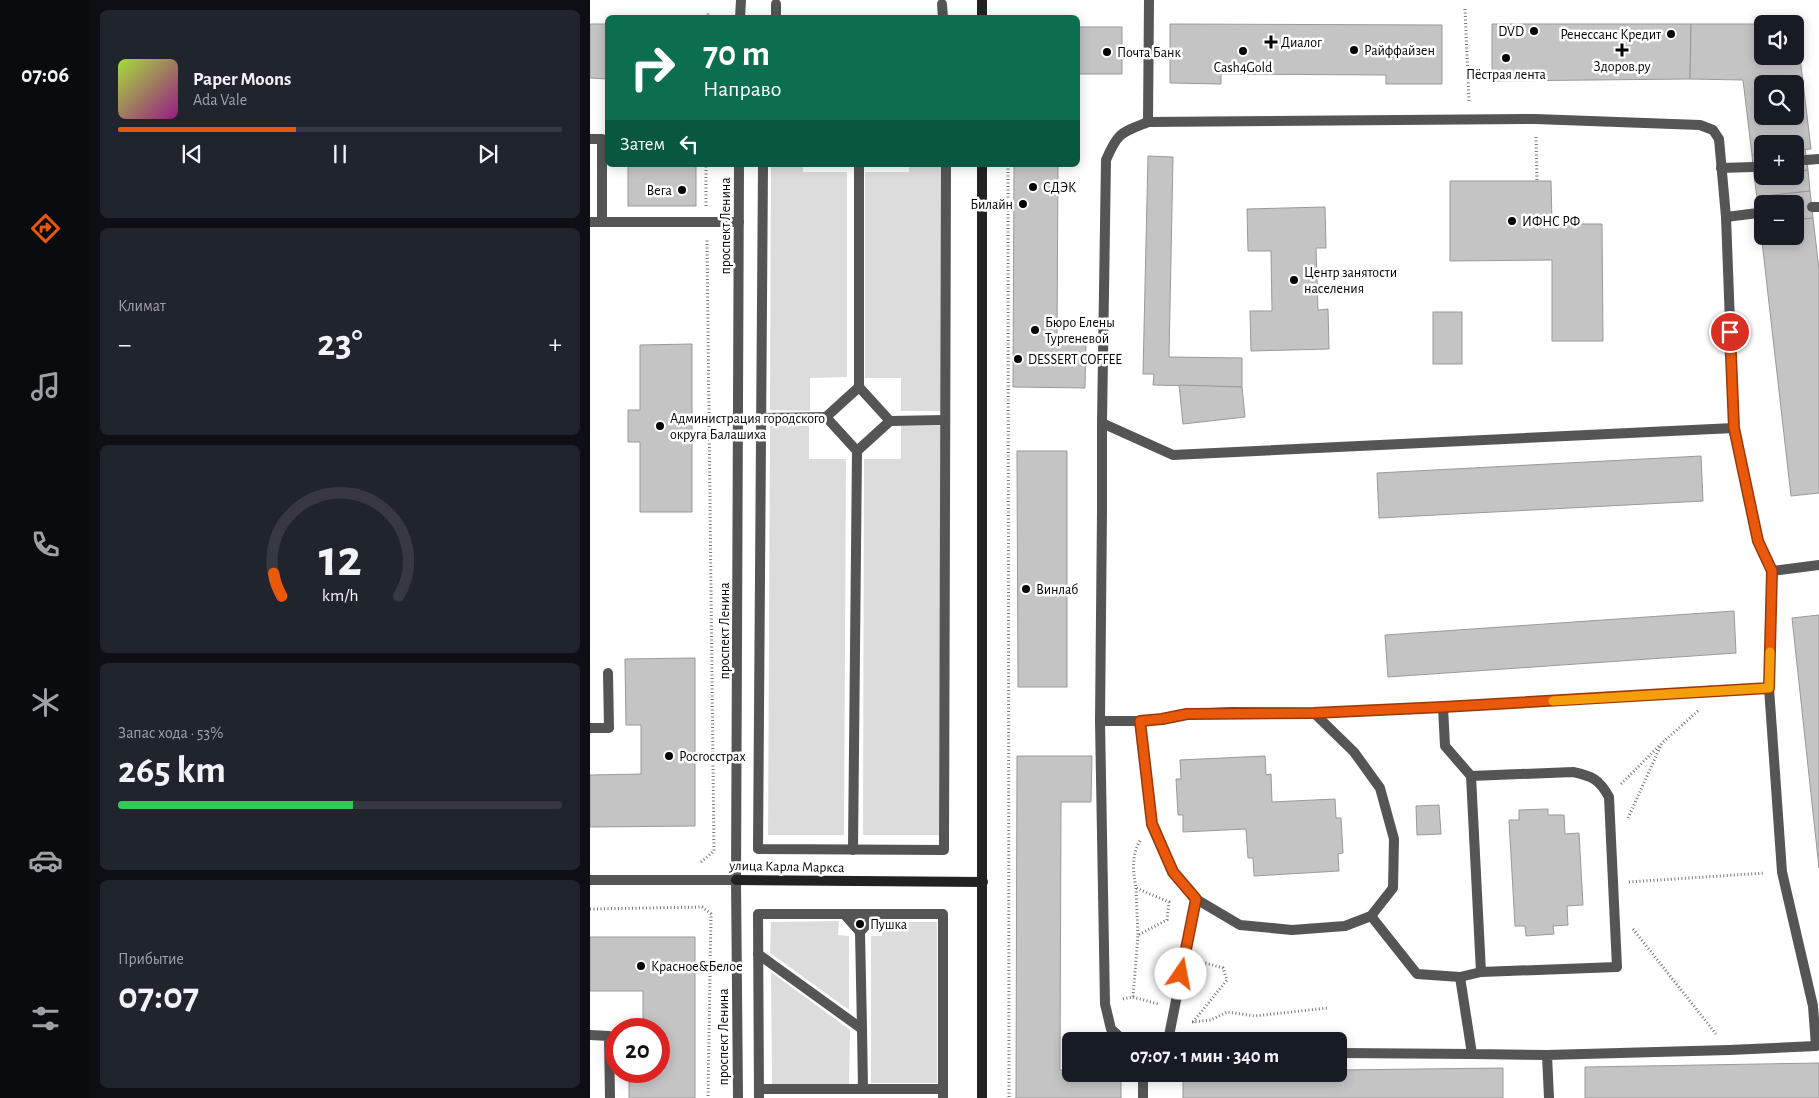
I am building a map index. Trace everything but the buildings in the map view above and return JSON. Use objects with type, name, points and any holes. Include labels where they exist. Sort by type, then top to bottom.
[{"type":"street","points":[[740,15],[741,0]]},
{"type":"street","points":[[982,0],[982,15]]},
{"type":"street","points":[[1148,122],[1149,0]]},
{"type":"street","points":[[776,4],[776,15]]},
{"type":"street","points":[[942,4],[943,15]]},
{"type":"street","points":[[1114,1032],[1111,1029],[1105,1004],[1100,721],[1106,160],[1114,141],[1124,132],[1148,122],[1535,119],[1700,125],[1713,130],[1719,140],[1726,217],[1734,428],[1758,541],[1772,571],[1769,688],[1782,872],[1816,1005],[1816,1046],[1547,1055],[1347,1053]]},
{"type":"street","points":[[590,139],[602,139],[602,222]]},
{"type":"street","points":[[1806,160],[1819,159]]},
{"type":"street","name":"проспект Ленина","points":[[738,1098],[736,880],[739,167]]},
{"type":"street","points":[[763,167],[758,849],[853,850],[944,850],[946,167]]},
{"type":"street","points":[[859,167],[859,387],[890,421]]},
{"type":"street","points":[[982,167],[982,1098]]},
{"type":"street","points":[[1721,168],[1753,167]]},
{"type":"street","points":[[1726,217],[1754,214]]},
{"type":"street","points":[[590,222],[739,222]]},
{"type":"street","points":[[762,418],[826,417],[859,387]]},
{"type":"street","points":[[826,417],[857,451],[853,850]]},
{"type":"street","points":[[857,451],[890,421],[945,420]]},
{"type":"street","points":[[1102,423],[1172,455],[1734,428]]},
{"type":"street","points":[[1772,571],[1819,565]]},
{"type":"street","points":[[590,728],[609,728],[608,673]]},
{"type":"street","points":[[1100,721],[1140,721],[1187,714],[1314,713],[1443,707],[1769,688]]},
{"type":"street","points":[[1443,707],[1445,746],[1471,776],[1481,972]]},
{"type":"street","points":[[1140,721],[1152,824],[1173,872],[1196,899],[1240,925],[1292,930],[1344,926],[1371,916],[1392,888],[1394,839],[1380,788],[1354,752],[1314,713]]},
{"type":"street","points":[[1371,916],[1417,974],[1460,977],[1481,972],[1617,967],[1608,797],[1602,785],[1589,775],[1573,772],[1471,776]]},
{"type":"street","name":"улица Карла Маркса","points":[[590,880],[983,882]]},
{"type":"street","points":[[1169,1032],[1196,899]]},
{"type":"street","points":[[758,914],[876,914],[944,914],[943,1093],[863,1088],[759,1094],[758,914]]},
{"type":"street","points":[[844,914],[860,932],[863,1088]]},
{"type":"street","points":[[860,932],[876,914]]},
{"type":"street","points":[[758,954],[862,1030]]},
{"type":"street","points":[[1460,977],[1472,1054]]},
{"type":"street","points":[[590,1036],[610,1036],[610,1098]]},
{"type":"street","points":[[1547,1055],[1549,1098]]},
{"type":"street","points":[[1143,1082],[1143,1098]]},
{"type":"path","points":[[1465,9],[1469,120]]},
{"type":"path","points":[[1535,119],[1537,181]]},
{"type":"path","points":[[693,862],[702,862],[714,851],[706,167]]},
{"type":"path","points":[[1008,167],[1010,1098]]},
{"type":"path","points":[[1608,797],[1662,742],[1719,692]]},
{"type":"path","points":[[1628,818],[1662,742]]},
{"type":"path","points":[[1133,997],[1138,935],[1136,888],[1132,868],[1137,846],[1152,824]]},
{"type":"path","points":[[1614,883],[1782,872]]},
{"type":"path","points":[[1136,888],[1169,902],[1167,920],[1138,935]]},
{"type":"path","points":[[1614,905],[1729,1050]]},
{"type":"path","points":[[590,909],[702,907],[710,914],[708,1098]]},
{"type":"path","points":[[1184,957],[1223,968],[1227,980],[1187,1028]]},
{"type":"path","points":[[1105,1004],[1133,997],[1173,1009]]},
{"type":"path","points":[[1192,1022],[1210,1020],[1227,1012],[1255,1016],[1327,1008]]},
{"type":"shaded area","points":[[771,167],[803,167],[803,172],[847,172],[847,377],[810,378],[810,411],[770,410]]},
{"type":"shaded area","points":[[909,167],[942,167],[941,411],[901,411],[901,378],[865,378],[865,172],[909,172]]},
{"type":"shaded area","points":[[770,426],[809,426],[809,459],[846,459],[844,835],[768,835]]},
{"type":"shaded area","points":[[901,426],[941,426],[939,835],[863,835],[864,459],[901,459]]},
{"type":"shaded area","points":[[839,921],[838,935],[849,936],[849,1010],[770,953],[771,922]]},
{"type":"shaded area","points":[[883,922],[937,922],[937,1083],[871,1083],[871,936],[882,936]]},
{"type":"shaded area","points":[[771,972],[850,1030],[849,1084],[772,1085]]},
{"type":"slow traffic","points":[[1553,701],[1769,688],[1770,652]]},
{"type":"place","name":"DVD","points":[[1534,31]]},
{"type":"place","name":"Ренессанс Кредит","points":[[1671,34]]},
{"type":"place","name":"Диалог","points":[[1271,42]]},
{"type":"place","name":"Райффайзен","points":[[1354,50]]},
{"type":"place","name":"Здоров.ру","points":[[1622,50]]},
{"type":"place","name":"Cash4Gold","points":[[1243,51]]},
{"type":"place","name":"Почта Банк","points":[[1107,52]]},
{"type":"place","name":"Пёстрая лента","points":[[1506,58]]},
{"type":"place","name":"СДЭК","points":[[1033,187]]},
{"type":"place","name":"Вега","points":[[682,190]]},
{"type":"place","name":"Билайн","points":[[1023,204]]},
{"type":"place","name":"ИФНС РФ","points":[[1512,221]]},
{"type":"place","name":"Центр занятости населения","points":[[1294,280]]},
{"type":"place","name":"Бюро Елены Тургеневой","points":[[1035,330]]},
{"type":"place","name":"DESSERT COFFEE","points":[[1018,359]]},
{"type":"place","name":"Администрация городского округа Балашиха","points":[[660,426]]},
{"type":"place","name":"Винлаб","points":[[1026,589]]},
{"type":"place","name":"Росгосстрах","points":[[669,756]]},
{"type":"place","name":"Пушка","points":[[860,924]]},
{"type":"place","name":"Красное&Белое","points":[[641,966]]},
{"type":"route","points":[[1181,974],[1196,899],[1173,872],[1152,824],[1145,778],[1140,721],[1187,714],[1233,712],[1314,713],[1769,688],[1772,571],[1758,541],[1734,428],[1730,332]]}]
